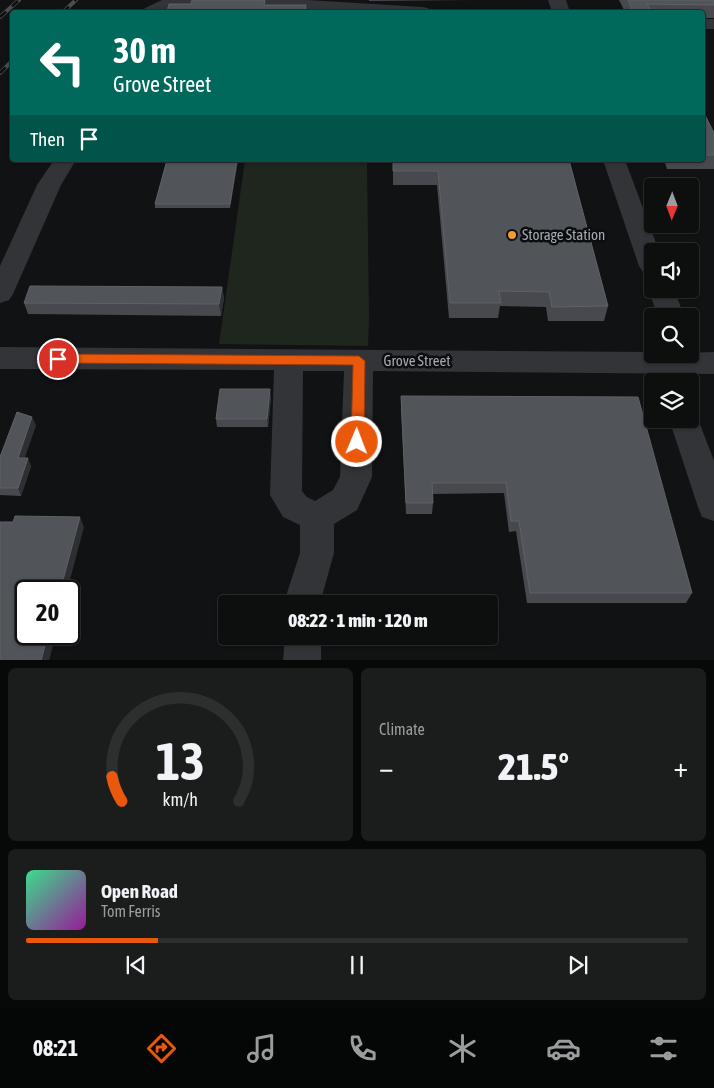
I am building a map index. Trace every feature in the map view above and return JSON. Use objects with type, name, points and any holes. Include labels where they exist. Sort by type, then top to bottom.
[{"type":"street","points":[[154,10],[163,5],[175,3],[352,10]]},
{"type":"street","points":[[0,294],[49,184],[64,162]]},
{"type":"street","points":[[615,162],[644,244]]},
{"type":"street","name":"Grove Street","points":[[0,358],[676,366],[714,363]]},
{"type":"street","points":[[289,360],[286,495],[295,507],[317,517]]},
{"type":"street","points":[[317,517],[345,500],[356,477],[359,361]]},
{"type":"street","points":[[687,428],[714,507]]},
{"type":"street","points":[[304,595],[317,553],[317,517]]},
{"type":"street","points":[[302,660],[303,645]]},
{"type":"shaded area","points":[[245,162],[367,162],[368,346],[219,344]]},
{"type":"building","points":[[192,0],[265,0],[264,5],[306,5],[305,10],[168,10],[169,4],[191,4]]},
{"type":"building","points":[[628,0],[714,0],[714,5],[647,4],[651,10],[632,10]]},
{"type":"building","points":[[705,115],[714,133],[714,155],[705,155]]},
{"type":"building","points":[[166,162],[237,162],[230,204],[155,204]]},
{"type":"building","name":"Storage Station","points":[[393,162],[570,162],[608,306],[552,307],[549,292],[499,291],[501,303],[450,303],[438,171],[393,171]]},
{"type":"building","points":[[30,286],[222,287],[219,304],[24,303]]},
{"type":"building","points":[[220,389],[270,389],[267,419],[216,419]]},
{"type":"building","points":[[401,396],[638,397],[644,419],[644,428],[647,428],[692,593],[530,593],[519,521],[511,521],[506,483],[432,483],[433,503],[406,503]]},
{"type":"building","points":[[17,412],[32,417],[18,458],[28,458],[18,488],[0,488],[0,457]]},
{"type":"building","points":[[15,516],[80,517],[63,580],[15,580],[15,645],[45,645],[41,660],[0,660],[0,522],[13,522]]},
{"type":"railway","points":[[0,17],[19,0]]},
{"type":"railway","points":[[65,10],[76,0]]},
{"type":"railway","points":[[0,73],[10,63]]},
{"type":"place","name":"Storage Station","points":[[512,235]]},
{"type":"route","points":[[58,359],[359,361],[357,442]]}]
